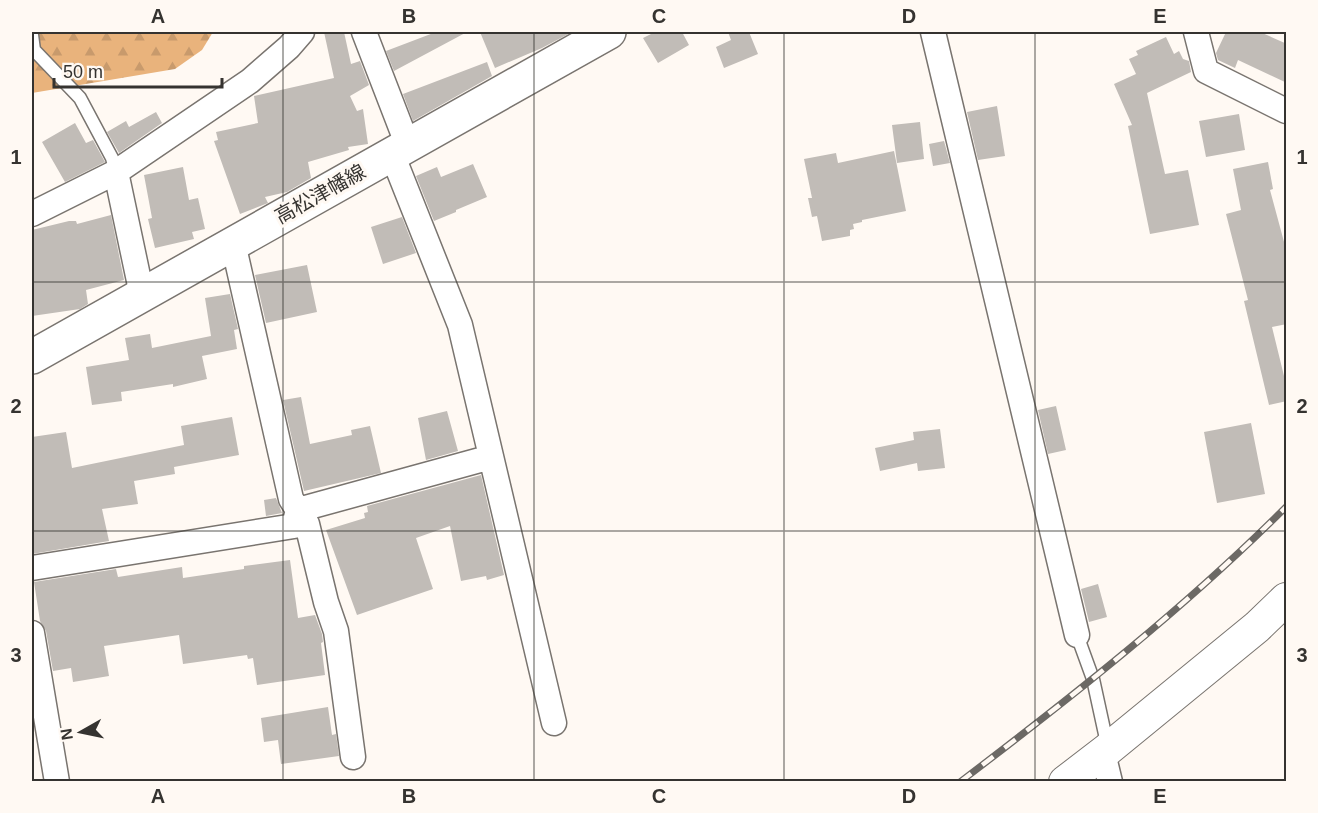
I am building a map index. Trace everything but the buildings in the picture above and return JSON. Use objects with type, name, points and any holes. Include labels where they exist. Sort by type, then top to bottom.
[{"type":"main road","name":"高松津幡線","points":[[32,357],[609,32]]},
{"type":"street","points":[[32,214],[116,172],[250,81],[289,47],[302,32]]},
{"type":"street","points":[[363,32],[400,150],[460,325],[554,723]]},
{"type":"street","points":[[933,32],[1077,635]]},
{"type":"street","points":[[1196,32],[1206,71],[1287,111]]},
{"type":"street","points":[[116,172],[142,295]]},
{"type":"street","points":[[233,243],[291,499],[307,524],[326,602],[336,631],[353,757]]},
{"type":"street","points":[[298,510],[491,457]]},
{"type":"street","points":[[32,567],[294,526],[298,510]]},
{"type":"street","points":[[1065,782],[1107,761],[1287,599]]},
{"type":"street","points":[[32,633],[57,782]]},
{"type":"lane","points":[[32,35],[34,50],[80,98],[112,159],[116,172]]},
{"type":"lane","points":[[1077,635],[1093,679],[1107,761]]},
{"type":"green space","points":[[32,32],[213,32],[202,50],[175,69],[32,93]]},
{"type":"railway","points":[[960,782],[1128,650],[1209,580],[1286,507]]}]
